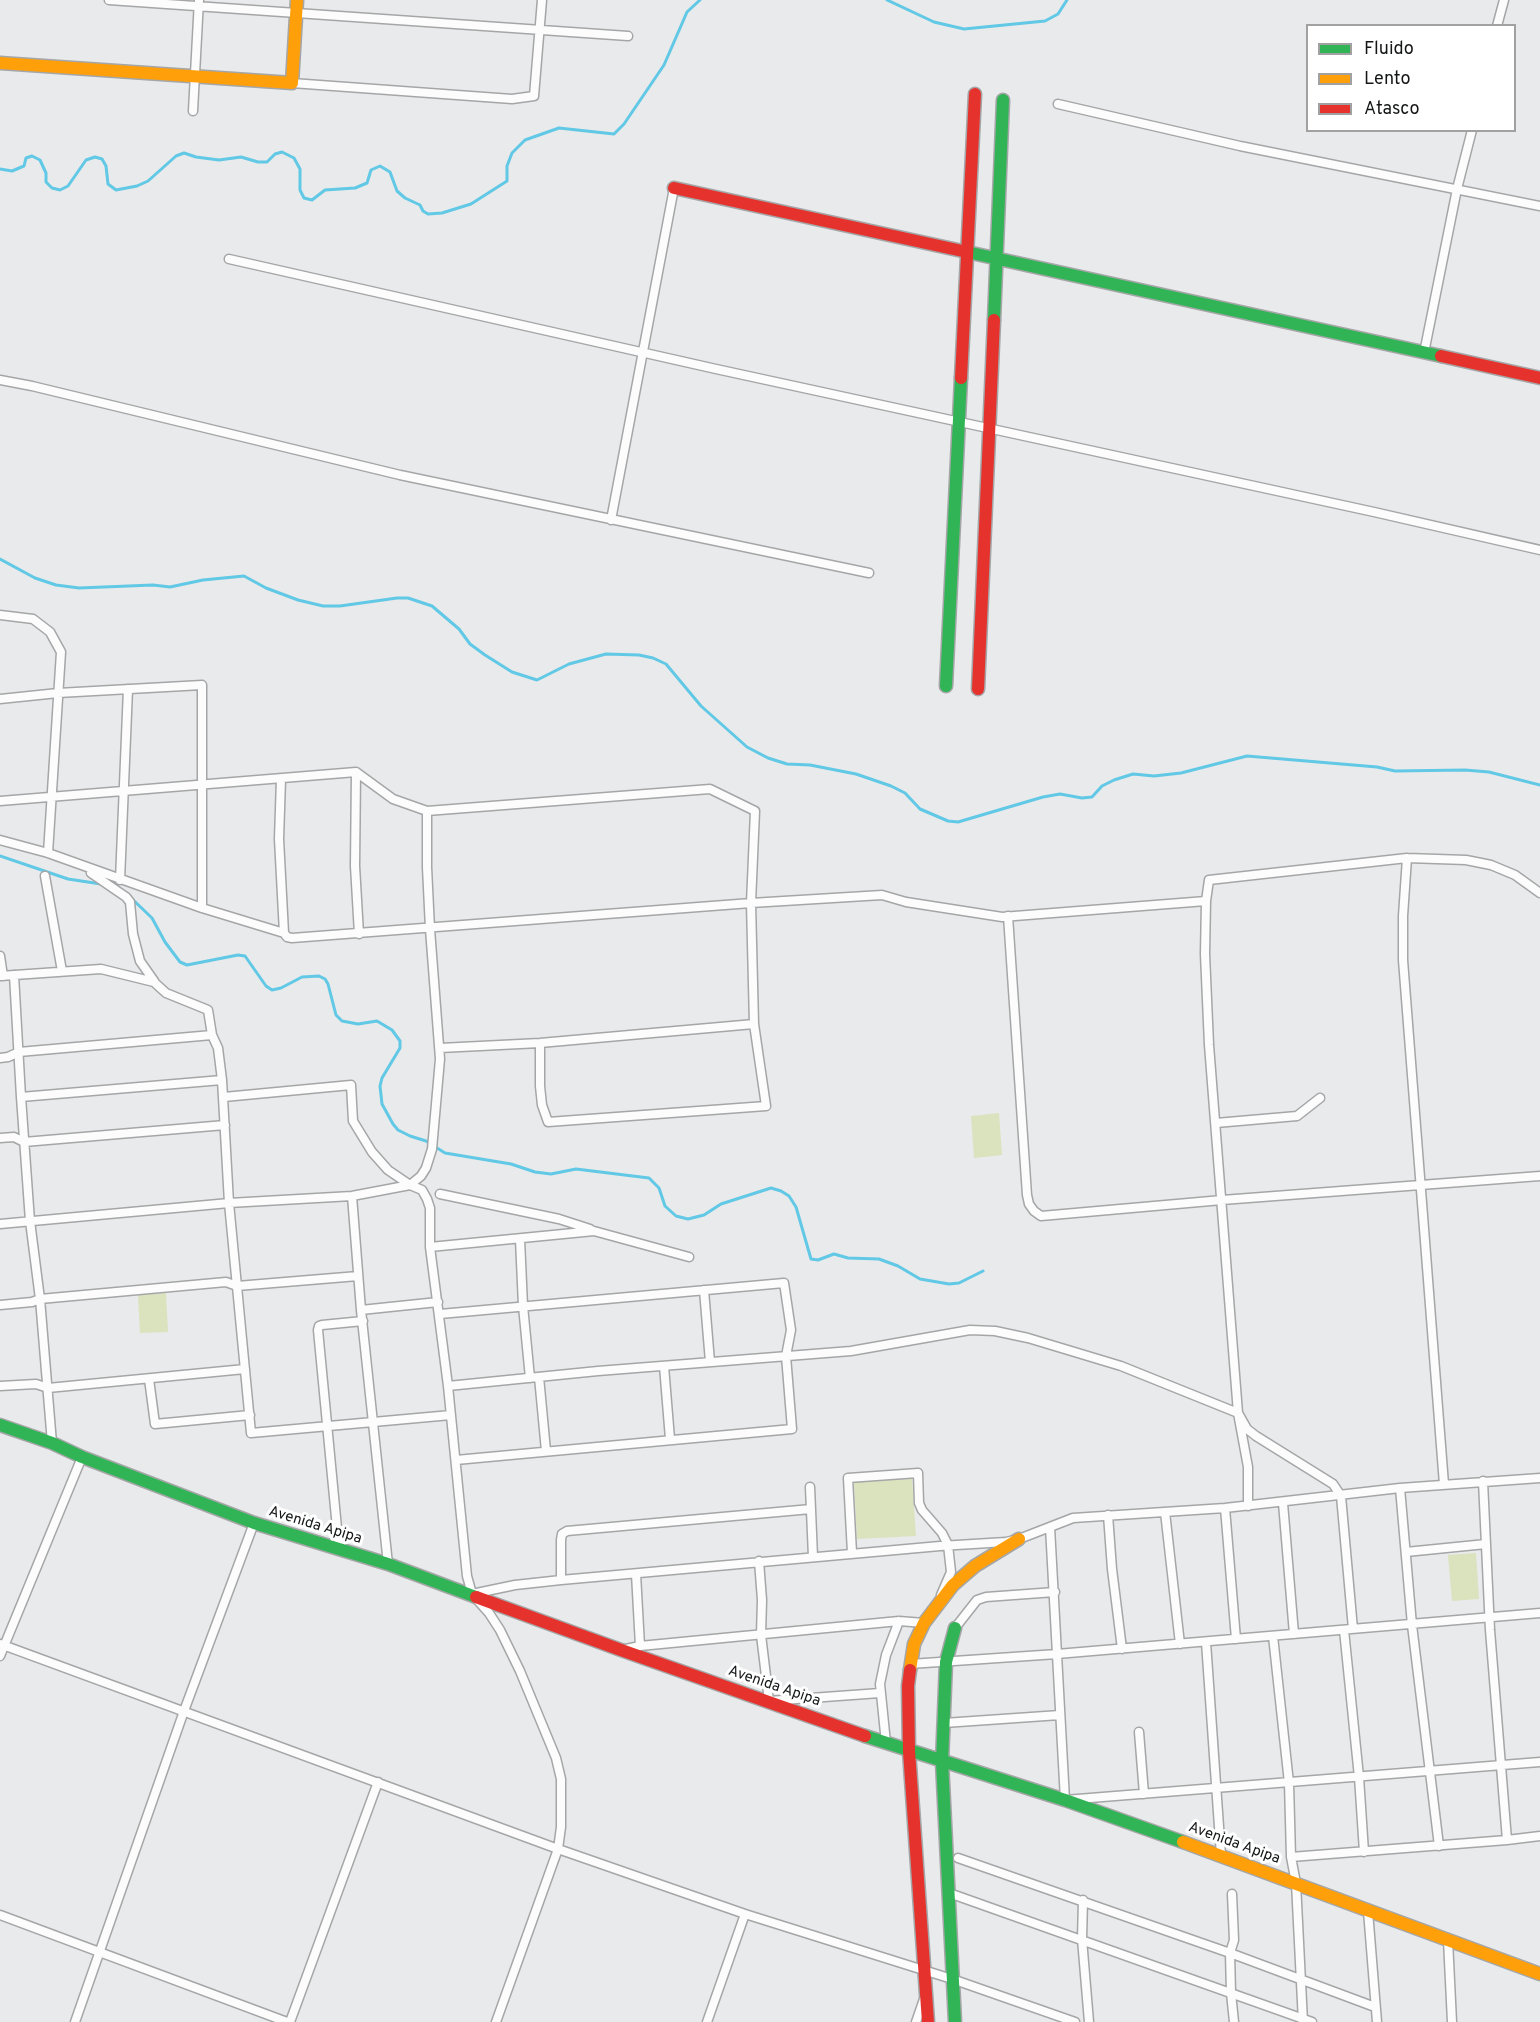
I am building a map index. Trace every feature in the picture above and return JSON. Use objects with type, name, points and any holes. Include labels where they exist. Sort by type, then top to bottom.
[{"type":"street","points":[[109,0],[198,3],[296,13],[628,36]]},
{"type":"street","points":[[292,83],[297,0]]},
{"type":"street","points":[[0,63],[512,99],[534,96],[542,0]]},
{"type":"street","points":[[1498,24],[1504,0]]},
{"type":"street","points":[[194,111],[198,3]]},
{"type":"street","points":[[946,686],[975,94]]},
{"type":"street","points":[[978,689],[1003,100]]},
{"type":"street","points":[[1058,104],[1240,146],[1540,206]]},
{"type":"street","points":[[1424,353],[1457,189],[1471,132]]},
{"type":"street","points":[[611,520],[674,188],[1540,378]]},
{"type":"street","points":[[229,259],[1540,550]]},
{"type":"street","points":[[0,380],[400,476],[869,573]]},
{"type":"street","points":[[0,615],[33,619],[50,632],[61,652],[48,853]]},
{"type":"street","points":[[0,699],[58,693],[202,685],[202,908]]},
{"type":"street","points":[[120,880],[128,689]]},
{"type":"street","points":[[0,801],[356,772],[393,799],[427,811],[710,789],[755,811],[751,903],[754,1024],[766,1106],[548,1122],[544,1114],[540,1086],[540,1043]]},
{"type":"street","points":[[356,772],[355,866],[359,934]]},
{"type":"street","points":[[281,779],[279,839],[284,933]]},
{"type":"street","points":[[0,1224],[229,1203],[352,1196],[410,1185],[421,1176],[432,1149],[440,1059],[430,929],[427,811]]},
{"type":"street","points":[[0,840],[48,853],[202,908],[284,933],[287,937],[292,938],[882,895],[906,902],[1008,916],[1206,901]]},
{"type":"street","points":[[1248,1506],[1248,1467],[1238,1413],[1205,954],[1206,901],[1209,880],[1407,858],[1466,860],[1491,865],[1515,875],[1540,893]]},
{"type":"street","points":[[1407,858],[1403,960],[1444,1484]]},
{"type":"street","points":[[79,865],[126,897],[132,912],[130,918],[140,961],[154,982],[166,993],[208,1010],[212,1035],[218,1048],[224,1097],[229,1203],[251,1432],[451,1415]]},
{"type":"street","points":[[45,876],[62,971]]},
{"type":"street","points":[[1008,916],[1024,1166],[1029,1204],[1041,1216],[1540,1176]]},
{"type":"street","points":[[0,956],[1,976],[101,969],[154,982]]},
{"type":"street","points":[[14,975],[30,1221],[40,1299],[52,1443]]},
{"type":"street","points":[[440,1048],[540,1043],[754,1024]]},
{"type":"street","points":[[0,1058],[19,1052],[212,1035]]},
{"type":"street","points":[[21,1097],[222,1080]]},
{"type":"street","points":[[224,1097],[351,1085],[352,1115],[358,1131],[388,1170],[422,1191],[430,1209],[430,1247],[448,1386],[465,1563],[472,1594],[500,1629],[520,1671],[556,1758],[562,1789],[558,1849],[496,2022]]},
{"type":"street","points":[[1216,1123],[1297,1116],[1320,1098]]},
{"type":"street","points":[[0,1138],[14,1137],[24,1142],[225,1125]]},
{"type":"street","points":[[440,1194],[559,1219],[689,1257]]},
{"type":"street","points":[[352,1196],[361,1310],[375,1421],[388,1564]]},
{"type":"street","points":[[430,1247],[594,1231]]},
{"type":"street","points":[[520,1239],[523,1306],[546,1450]]},
{"type":"street","points":[[0,1305],[40,1299],[226,1282],[237,1286],[358,1276]]},
{"type":"street","points":[[440,1314],[784,1283],[791,1329],[786,1356],[792,1429],[456,1460]]},
{"type":"street","points":[[704,1290],[710,1362]]},
{"type":"street","points":[[361,1310],[438,1302]]},
{"type":"street","points":[[339,1549],[319,1326],[363,1321]]},
{"type":"street","points":[[448,1386],[850,1351],[970,1330],[995,1331],[1028,1338],[1091,1356],[1238,1413],[1247,1429],[1326,1479],[1338,1489],[1341,1496],[1364,1852]]},
{"type":"street","points":[[664,1366],[670,1439]]},
{"type":"street","points":[[0,1386],[36,1384],[48,1388],[245,1369]]},
{"type":"street","points":[[149,1379],[155,1424],[250,1415]]},
{"type":"street","name":"Avenida Apipa","points":[[0,1425],[52,1443],[82,1457],[254,1523],[388,1564],[621,1650],[886,1743],[1065,1800],[1221,1855],[1540,1974]]},
{"type":"street","points":[[0,1656],[2,1645],[82,1457]]},
{"type":"street","points":[[852,1553],[848,1478],[918,1473],[919,1503],[922,1510],[942,1533],[948,1545],[951,1572],[938,1604]]},
{"type":"street","points":[[928,2022],[909,1750],[908,1686],[914,1644],[924,1623],[953,1585],[975,1566],[1019,1539],[1073,1518],[1226,1508],[1400,1488],[1540,1478]]},
{"type":"street","points":[[1483,1481],[1490,1618],[1507,1840]]},
{"type":"street","points":[[810,1487],[813,1557]]},
{"type":"street","points":[[1400,1488],[1412,1625],[1439,1846]]},
{"type":"street","points":[[1282,1503],[1293,1634]]},
{"type":"street","points":[[1226,1508],[1236,1639]]},
{"type":"street","points":[[561,1580],[561,1540],[562,1534],[567,1531],[811,1509]]},
{"type":"street","points":[[1165,1512],[1180,1644]]},
{"type":"street","points":[[1108,1515],[1122,1649]]},
{"type":"street","points":[[75,2022],[184,1711],[254,1523]]},
{"type":"street","points":[[1050,1527],[1065,1800],[1540,1762]]},
{"type":"street","points":[[472,1594],[515,1585],[561,1580],[1019,1539]]},
{"type":"street","points":[[1406,1552],[1486,1544]]},
{"type":"street","points":[[759,1561],[761,1635],[769,1701],[880,1693]]},
{"type":"street","points":[[636,1574],[640,1646]]},
{"type":"street","points":[[955,2022],[942,1762],[946,1662],[955,1628],[977,1600],[986,1597],[1054,1592]]},
{"type":"street","points":[[910,1664],[1122,1649],[1540,1613]]},
{"type":"street","points":[[621,1650],[640,1646],[899,1621],[924,1623]]},
{"type":"street","points":[[886,1743],[880,1693],[886,1655],[899,1621]]},
{"type":"street","points":[[950,1893],[1306,2021],[1301,1980],[1296,1883],[1291,1857],[1289,1783],[1273,1636]]},
{"type":"street","points":[[1206,1642],[1221,1855]]},
{"type":"street","points":[[2,1645],[558,1849],[745,1914],[923,1969],[1075,2022]]},
{"type":"street","points":[[944,1723],[1060,1715]]},
{"type":"street","points":[[1139,1732],[1144,1794]]},
{"type":"street","points":[[0,1915],[289,2022],[378,1782]]},
{"type":"street","points":[[1291,1857],[1540,1836]]},
{"type":"street","points":[[958,1858],[1083,1900],[1375,2007]]},
{"type":"street","points":[[1232,1894],[1234,1940],[1230,1953],[1234,2022]]},
{"type":"street","points":[[1083,1900],[1082,1939],[1089,2022]]},
{"type":"street","points":[[1368,1911],[1377,2022]]},
{"type":"street","points":[[707,2022],[745,1914]]},
{"type":"street","points":[[1448,1940],[1452,2022]]},
{"type":"street","points":[[916,2022],[926,1993]]},
{"type":"green space","points":[[999,1113],[1002,1155],[974,1158],[971,1116]]},
{"type":"green space","points":[[166,1293],[168,1332],[140,1333],[138,1295]]},
{"type":"green space","points":[[912,1479],[916,1536],[857,1539],[854,1482]]},
{"type":"green space","points":[[1476,1553],[1479,1599],[1452,1601],[1448,1555]]},
{"type":"waterway","points":[[0,169],[12,171],[24,166],[26,158],[32,156],[40,160],[46,173],[46,182],[52,188],[60,190],[68,186],[86,160],[95,157],[102,159],[106,166],[108,184],[116,190],[137,186],[148,181],[176,156],[184,153],[219,160],[241,157],[267,162],[275,154],[282,152],[294,158],[300,169],[300,190],[304,198],[312,200],[325,190],[355,188],[367,183],[371,170],[380,166],[390,172],[397,191],[405,198],[420,205],[428,214],[442,213],[471,204],[507,181],[507,166],[512,153],[525,140],[559,128],[614,134],[624,124],[664,65],[687,12],[700,0]]},
{"type":"waterway","points":[[887,0],[934,22],[964,29],[1045,21],[1058,14],[1067,0]]},
{"type":"waterway","points":[[0,559],[35,578],[56,585],[79,588],[153,585],[170,587],[203,580],[244,576],[266,588],[298,600],[323,606],[408,598],[432,606],[459,629],[470,644],[485,655],[512,672],[537,680],[569,664],[606,654],[639,655],[653,658],[666,664],[701,706],[747,747],[768,758],[787,764],[810,765],[856,774],[891,786],[905,793],[920,809],[948,821],[958,822],[1060,794],[1082,798],[1092,797],[1102,786],[1133,774],[1154,776],[1181,773],[1247,756],[1377,767],[1395,771],[1489,772],[1540,785]]},
{"type":"waterway","points":[[0,856],[68,879],[101,884]]},
{"type":"waterway","points":[[129,896],[152,918],[165,942],[180,962],[187,965],[238,955],[245,956],[266,986],[272,990],[302,977],[319,976],[328,984],[336,1015],[342,1021],[358,1024],[377,1021],[392,1030],[400,1041],[400,1048],[382,1078],[380,1086],[382,1104],[398,1130],[426,1141],[445,1153],[511,1164],[535,1172],[551,1174],[576,1169],[649,1178],[659,1188],[665,1206],[676,1216],[688,1219],[704,1215],[721,1204],[771,1188],[789,1196],[796,1207],[811,1259],[818,1260],[834,1254],[848,1258],[879,1259],[898,1266],[920,1279],[949,1284],[959,1283],[983,1271]]},
{"type":"traffic: fast","points":[[994,320],[1003,100]]},
{"type":"traffic: fast","points":[[967,252],[1441,356]]},
{"type":"traffic: fast","points":[[946,686],[961,378]]},
{"type":"traffic: fast","points":[[0,1425],[52,1443],[82,1457],[254,1523],[388,1564],[476,1597]]},
{"type":"traffic: fast","points":[[955,1628],[946,1662],[942,1762],[955,2022]]},
{"type":"traffic: fast","points":[[865,1736],[1065,1800],[1183,1842]]},
{"type":"traffic: slow","points":[[0,63],[292,83],[297,0]]},
{"type":"traffic: slow","points":[[910,1670],[914,1644],[924,1623],[953,1585],[975,1566],[1019,1539]]},
{"type":"traffic: slow","points":[[1183,1842],[1540,1974]]},
{"type":"traffic: jam","points":[[961,378],[975,94]]},
{"type":"traffic: jam","points":[[674,188],[967,252]]},
{"type":"traffic: jam","points":[[978,689],[994,320]]},
{"type":"traffic: jam","points":[[1441,356],[1540,378]]},
{"type":"traffic: jam","points":[[476,1597],[865,1736]]},
{"type":"traffic: jam","points":[[910,1670],[908,1686],[909,1751],[928,2022]]}]
